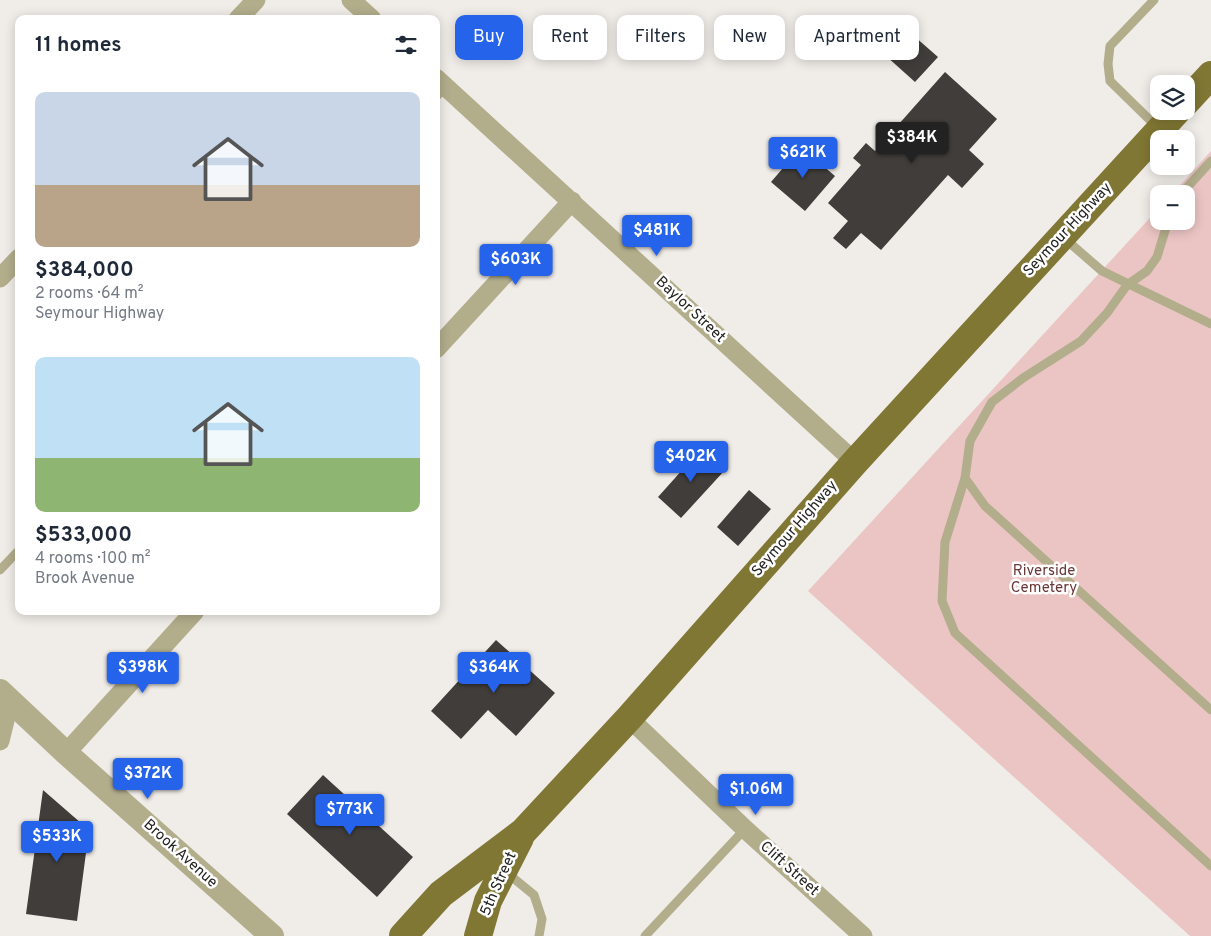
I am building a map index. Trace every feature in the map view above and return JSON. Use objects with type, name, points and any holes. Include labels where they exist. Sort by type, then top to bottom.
[{"type":"main road","points":[[1195,92],[1211,75]]},
{"type":"main road","name":"Seymour Highway","points":[[403,936],[441,894],[523,832],[629,718],[855,462],[1169,120]]},
{"type":"main road","name":"5th Street","points":[[478,936],[488,901],[523,832]]},
{"type":"main road","points":[[460,936],[488,901]]},
{"type":"street","points":[[242,15],[256,0]]},
{"type":"street","points":[[351,0],[368,15]]},
{"type":"street","name":"Baylor Street","points":[[440,88],[572,201],[855,462]]},
{"type":"street","points":[[440,345],[572,201]]},
{"type":"street","points":[[0,278],[15,262]]},
{"type":"street","points":[[66,753],[192,615]]},
{"type":"street","points":[[0,741],[5,695]]},
{"type":"street","name":"Brook Avenue","points":[[5,695],[66,753],[272,936]]},
{"type":"street","name":"Clift Street","points":[[629,718],[745,829],[863,936]]},
{"type":"lane","points":[[1150,107],[1110,81],[1108,64],[1110,46],[1154,0]]},
{"type":"lane","points":[[1189,185],[1211,161]]},
{"type":"lane","points":[[1165,230],[1157,257],[1147,271],[1127,285],[1107,313],[1081,341],[1023,378],[992,402],[970,441],[965,478],[945,542],[942,601],[955,633],[1211,866]]},
{"type":"lane","points":[[1062,236],[1102,272],[1211,324]]},
{"type":"lane","points":[[965,478],[985,506],[1211,710]]},
{"type":"lane","points":[[0,570],[15,554]]},
{"type":"lane","points":[[645,936],[745,829]]},
{"type":"lane","points":[[504,870],[534,896],[542,919],[539,936]]},
{"type":"green space","name":"Riverside Cemetery","points":[[1211,151],[1211,936],[1190,936],[808,591],[1150,218],[1150,230],[1195,230],[1195,185],[1180,185],[1189,175],[1195,175],[1195,169]]},
{"type":"building","points":[[919,40],[938,57],[915,82],[890,60],[919,60]]},
{"type":"building","points":[[945,72],[997,119],[969,150],[984,164],[962,188],[948,175],[881,250],[861,233],[846,249],[833,238],[848,221],[828,203],[861,165],[853,158],[866,143],[875,151]]},
{"type":"building","points":[[801,147],[835,176],[805,211],[771,182]]},
{"type":"building","points":[[701,449],[725,470],[681,518],[658,497]]},
{"type":"building","points":[[749,490],[771,509],[738,546],[717,527]]},
{"type":"building","points":[[496,640],[555,693],[516,736],[488,710],[461,739],[431,711]]},
{"type":"building","points":[[323,775],[413,857],[377,897],[287,814]]},
{"type":"building","points":[[43,790],[89,830],[77,921],[26,914]]}]
